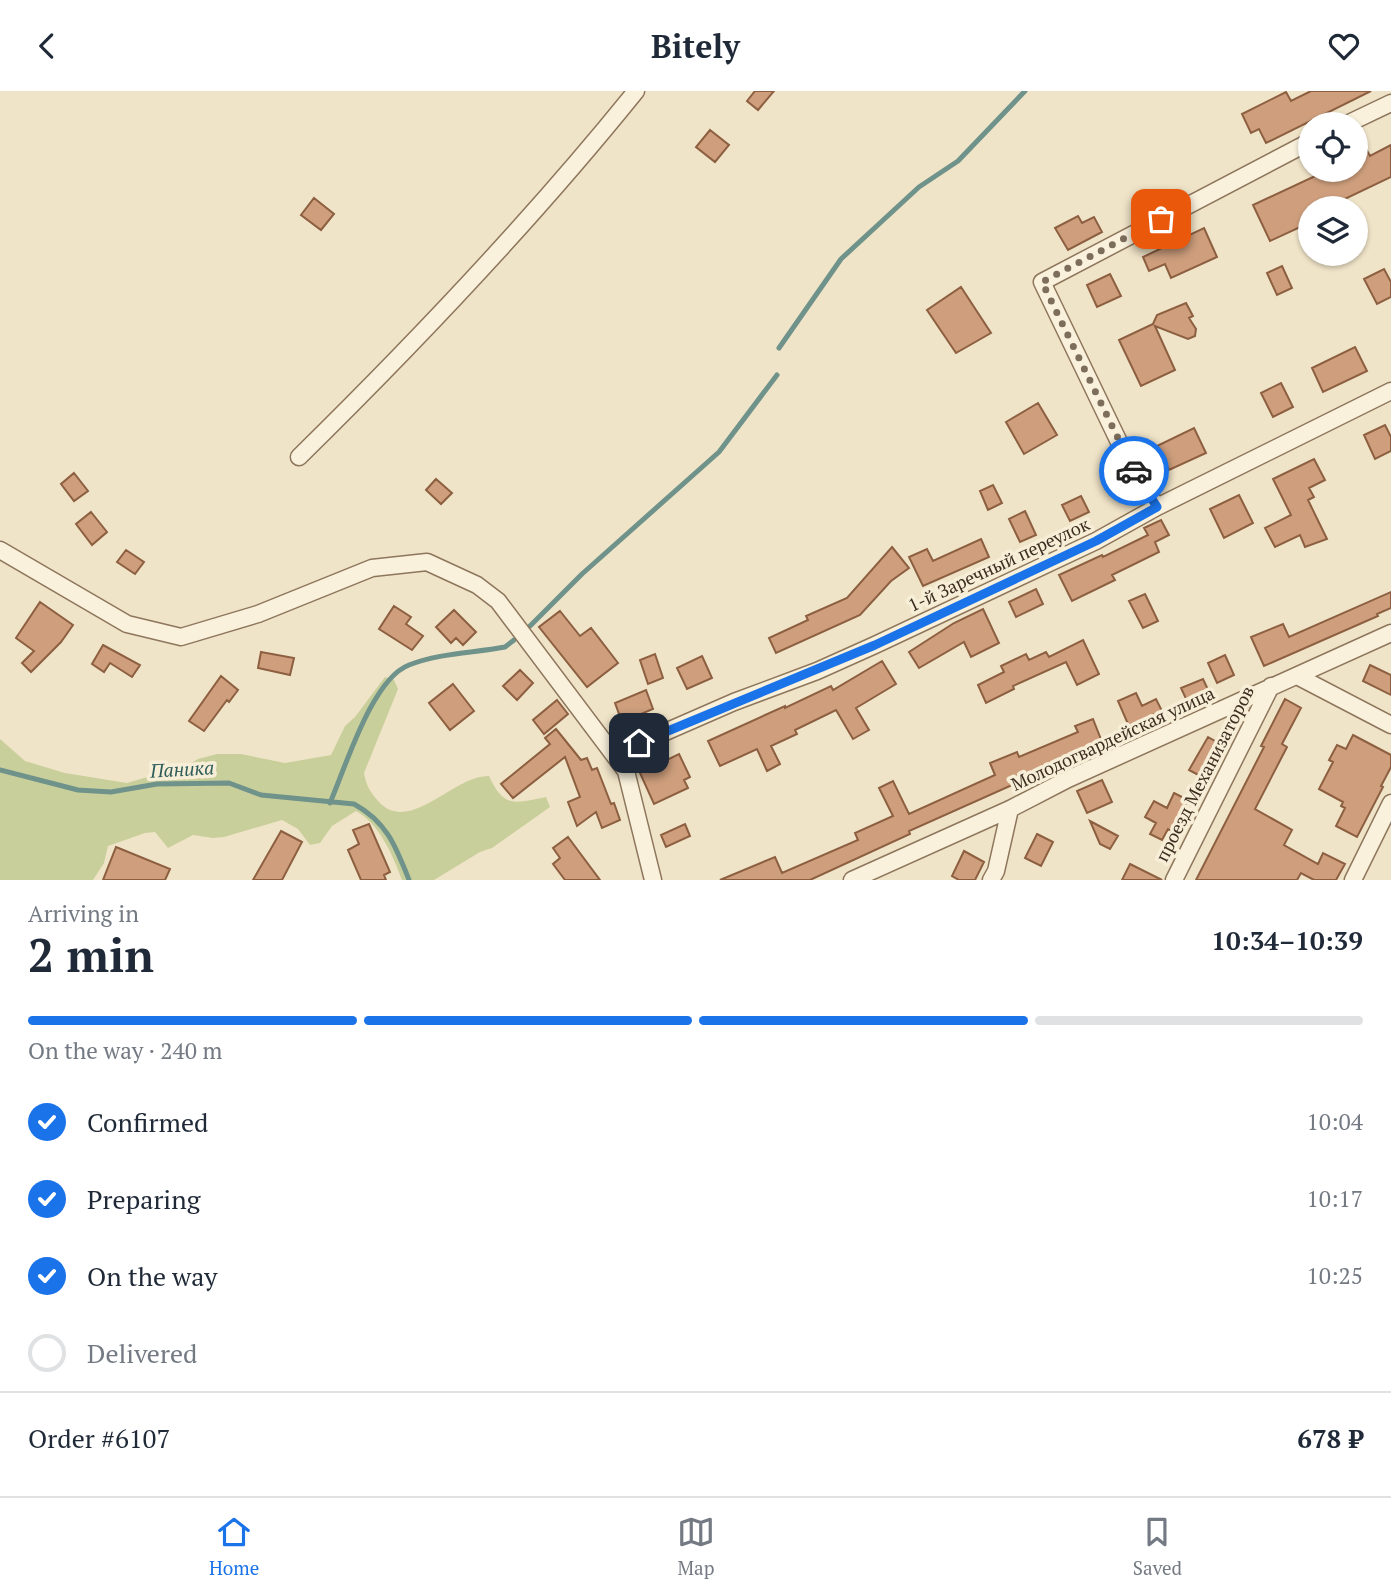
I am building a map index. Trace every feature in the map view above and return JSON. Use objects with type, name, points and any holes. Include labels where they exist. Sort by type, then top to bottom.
[{"type":"street","points":[[299,457],[395,363],[592,146],[636,91]]},
{"type":"street","points":[[1368,114],[1391,103]]},
{"type":"street","points":[[1157,507],[1132,469],[1042,282],[1298,148]]},
{"type":"street","name":"1-й Заречный переулок","points":[[615,754],[875,645],[1096,541],[1157,507],[1391,391]]},
{"type":"street","points":[[0,550],[127,624],[181,637],[258,614],[372,568],[427,562],[477,585],[498,601],[626,771],[653,880]]},
{"type":"street","name":"Молодогвардейская улица","points":[[852,880],[1391,633]]},
{"type":"street","points":[[1297,676],[1391,725]]},
{"type":"street","name":"проезд Механизаторов","points":[[1174,880],[1272,686]]},
{"type":"street","points":[[1353,880],[1391,803]]},
{"type":"street","points":[[991,880],[996,871],[1010,809]]},
{"type":"green space","points":[[385,677],[394,680],[398,689],[364,773],[369,789],[379,802],[391,810],[404,812],[433,801],[475,778],[489,776],[494,787],[505,799],[518,802],[546,797],[550,807],[492,848],[480,852],[434,880],[402,880],[379,832],[356,811],[332,826],[320,843],[310,845],[298,829],[282,820],[224,837],[193,835],[168,848],[155,832],[145,833],[108,846],[104,863],[93,880],[0,880],[0,739],[25,761],[65,773],[127,783],[217,754],[241,754],[285,763],[331,755],[345,726]]},
{"type":"building","points":[[755,91],[774,91],[758,110],[747,101]]},
{"type":"building","points":[[1311,91],[1371,91],[1329,112],[1298,112],[1298,127],[1266,143],[1259,129],[1251,133],[1242,114],[1286,92],[1291,101]]},
{"type":"building","points":[[710,130],[729,145],[715,162],[696,147]]},
{"type":"building","points":[[1391,145],[1391,177],[1351,196],[1298,196],[1298,228],[1270,241],[1253,205],[1302,182],[1368,182],[1368,152],[1370,156]]},
{"type":"building","points":[[314,198],[334,214],[321,230],[301,215]]},
{"type":"building","points":[[1078,216],[1082,223],[1094,217],[1102,232],[1068,250],[1055,228]]},
{"type":"building","points":[[1204,228],[1217,257],[1171,278],[1165,264],[1149,271],[1143,257]]},
{"type":"building","points":[[1282,266],[1292,288],[1277,295],[1267,273]]},
{"type":"building","points":[[1384,269],[1391,282],[1391,297],[1377,304],[1364,279]]},
{"type":"building","points":[[1110,274],[1121,296],[1097,307],[1087,285]]},
{"type":"building","points":[[961,287],[991,333],[956,353],[927,310]]},
{"type":"building","points":[[1186,303],[1193,316],[1189,318],[1196,329],[1195,336],[1188,339],[1155,326],[1175,370],[1141,386],[1119,340],[1153,324],[1157,315]]},
{"type":"building","points":[[1355,347],[1367,371],[1323,392],[1312,368]]},
{"type":"building","points":[[1281,383],[1293,407],[1273,417],[1261,393]]},
{"type":"building","points":[[1038,403],[1057,435],[1024,454],[1006,422]]},
{"type":"building","points":[[1385,425],[1391,437],[1391,451],[1375,459],[1364,435]]},
{"type":"building","points":[[1194,428],[1206,453],[1169,470],[1157,446]]},
{"type":"building","points":[[1314,459],[1325,480],[1309,488],[1314,497],[1308,500],[1327,539],[1305,547],[1300,535],[1275,547],[1265,528],[1291,515],[1273,479]]},
{"type":"building","points":[[74,473],[88,491],[74,501],[61,484]]},
{"type":"building","points":[[436,479],[452,493],[441,504],[426,490]]},
{"type":"building","points":[[993,485],[1002,503],[988,510],[980,491]]},
{"type":"building","points":[[1239,495],[1253,523],[1224,538],[1210,509]]},
{"type":"building","points":[[1081,496],[1089,512],[1070,521],[1062,505]]},
{"type":"building","points":[[1025,511],[1036,535],[1020,542],[1009,519]]},
{"type":"building","points":[[91,512],[107,532],[92,545],[76,524]]},
{"type":"building","points":[[1161,520],[1169,535],[1155,542],[1159,552],[1112,575],[1115,580],[1072,601],[1059,575],[1148,535],[1144,528]]},
{"type":"building","points":[[981,539],[989,557],[923,586],[909,557],[927,549],[933,561]]},
{"type":"building","points":[[892,547],[909,568],[891,581],[860,615],[776,653],[769,638],[808,620],[806,616],[847,598]]},
{"type":"building","points":[[126,550],[144,562],[135,574],[117,562]]},
{"type":"building","points":[[1036,589],[1043,604],[1016,617],[1009,602]]},
{"type":"building","points":[[1391,592],[1391,608],[1377,614],[1378,616],[1264,666],[1251,637],[1283,624],[1289,637]]},
{"type":"building","points":[[1145,594],[1158,621],[1143,628],[1129,601]]},
{"type":"building","points":[[40,602],[73,625],[61,642],[31,672],[22,663],[34,651],[16,638]]},
{"type":"building","points":[[394,606],[411,617],[406,624],[423,636],[412,650],[379,629]]},
{"type":"building","points":[[983,609],[999,643],[971,657],[964,642],[919,668],[909,652],[954,623]]},
{"type":"building","points":[[454,610],[476,632],[463,645],[456,638],[451,643],[436,627]]},
{"type":"building","points":[[560,611],[580,636],[591,628],[618,663],[587,687],[539,627]]},
{"type":"building","points":[[1083,640],[1099,674],[1077,685],[1066,662],[1013,686],[1014,689],[986,703],[978,685],[1004,672],[1001,666],[1026,654],[1029,660],[1046,652],[1049,657]]},
{"type":"building","points":[[103,645],[140,665],[132,677],[110,663],[104,672],[92,664]]},
{"type":"building","points":[[261,652],[294,658],[290,675],[258,668]]},
{"type":"building","points":[[655,654],[663,678],[648,684],[640,660]]},
{"type":"building","points":[[1225,655],[1234,675],[1217,683],[1208,663]]},
{"type":"building","points":[[702,656],[712,678],[687,689],[677,668]]},
{"type":"building","points":[[882,661],[896,684],[856,708],[869,730],[853,739],[836,710],[795,730],[797,734],[771,746],[780,764],[767,771],[757,749],[720,766],[708,741],[831,686],[833,690]]},
{"type":"building","points":[[1370,665],[1391,675],[1391,695],[1363,681]]},
{"type":"building","points":[[520,670],[533,683],[517,700],[503,686]]},
{"type":"building","points":[[221,676],[238,690],[204,731],[189,721]]},
{"type":"building","points":[[1203,679],[1210,694],[1188,703],[1181,688]]},
{"type":"building","points":[[453,684],[474,711],[450,730],[429,703]]},
{"type":"building","points":[[646,690],[653,709],[622,722],[615,703]]},
{"type":"building","points":[[1136,693],[1142,706],[1156,699],[1162,711],[1148,717],[1150,722],[1131,731],[1118,701]]},
{"type":"building","points":[[1285,699],[1301,708],[1282,744],[1287,747],[1255,809],[1292,830],[1284,845],[1318,864],[1323,853],[1345,864],[1336,880],[1314,880],[1301,873],[1297,880],[1196,880],[1264,747],[1261,746]]},
{"type":"building","points":[[557,700],[568,714],[544,734],[533,720]]},
{"type":"building","points":[[1093,719],[1102,742],[1027,775],[1028,778],[909,831],[910,834],[810,880],[720,880],[775,857],[782,873],[858,840],[855,833],[893,816],[879,788],[893,781],[909,814],[995,775],[990,763],[1017,752],[1019,757],[1078,732],[1075,726]]},
{"type":"building","points":[[556,729],[581,760],[587,758],[592,770],[597,768],[620,820],[602,828],[596,812],[577,826],[568,802],[580,797],[565,757],[513,798],[501,784],[550,744],[545,738]]},
{"type":"building","points":[[1353,735],[1391,755],[1391,767],[1381,786],[1383,787],[1357,837],[1336,826],[1345,808],[1341,806],[1343,802],[1319,789],[1333,762],[1329,760],[1337,745],[1346,749]]},
{"type":"building","points":[[1208,737],[1222,745],[1204,778],[1189,770]]},
{"type":"building","points":[[679,754],[690,777],[684,780],[688,788],[654,804],[640,773]]},
{"type":"building","points":[[1102,780],[1112,802],[1087,813],[1077,791]]},
{"type":"building","points":[[1174,793],[1188,800],[1180,815],[1186,818],[1177,834],[1168,829],[1162,840],[1150,834],[1156,823],[1145,817],[1154,801],[1167,808]]},
{"type":"building","points":[[1090,821],[1118,836],[1110,849],[1100,844]]},
{"type":"building","points":[[369,824],[390,872],[384,875],[386,880],[361,880],[348,850],[359,844],[353,830]]},
{"type":"building","points":[[685,824],[690,836],[666,847],[661,835]]},
{"type":"building","points":[[281,831],[302,842],[282,880],[253,880]]},
{"type":"building","points":[[1037,834],[1053,842],[1041,866],[1025,858]]},
{"type":"building","points":[[568,837],[600,880],[565,880],[553,864],[560,858],[553,848]]},
{"type":"building","points":[[116,847],[170,869],[165,880],[103,880]]},
{"type":"building","points":[[964,851],[984,862],[975,880],[959,880],[952,876]]},
{"type":"building","points":[[1130,864],[1162,880],[1122,880]]},
{"type":"waterway","points":[[779,348],[841,259],[919,187],[958,161],[1025,91]]},
{"type":"waterway","points":[[530,626],[582,574],[719,452],[777,375]]},
{"type":"waterway","points":[[330,803],[372,705],[396,673],[420,661],[505,647],[514,640]]},
{"type":"waterway","name":"Паника","points":[[0,770],[78,790],[111,792],[157,784],[229,783],[261,795],[354,804],[375,819],[389,836],[409,880]]},
{"type":"way so far","points":[[1134,471],[1042,282],[1161,219]]},
{"type":"route","points":[[639,743],[734,702],[817,671],[1096,541],[1157,507],[1134,471]]}]
